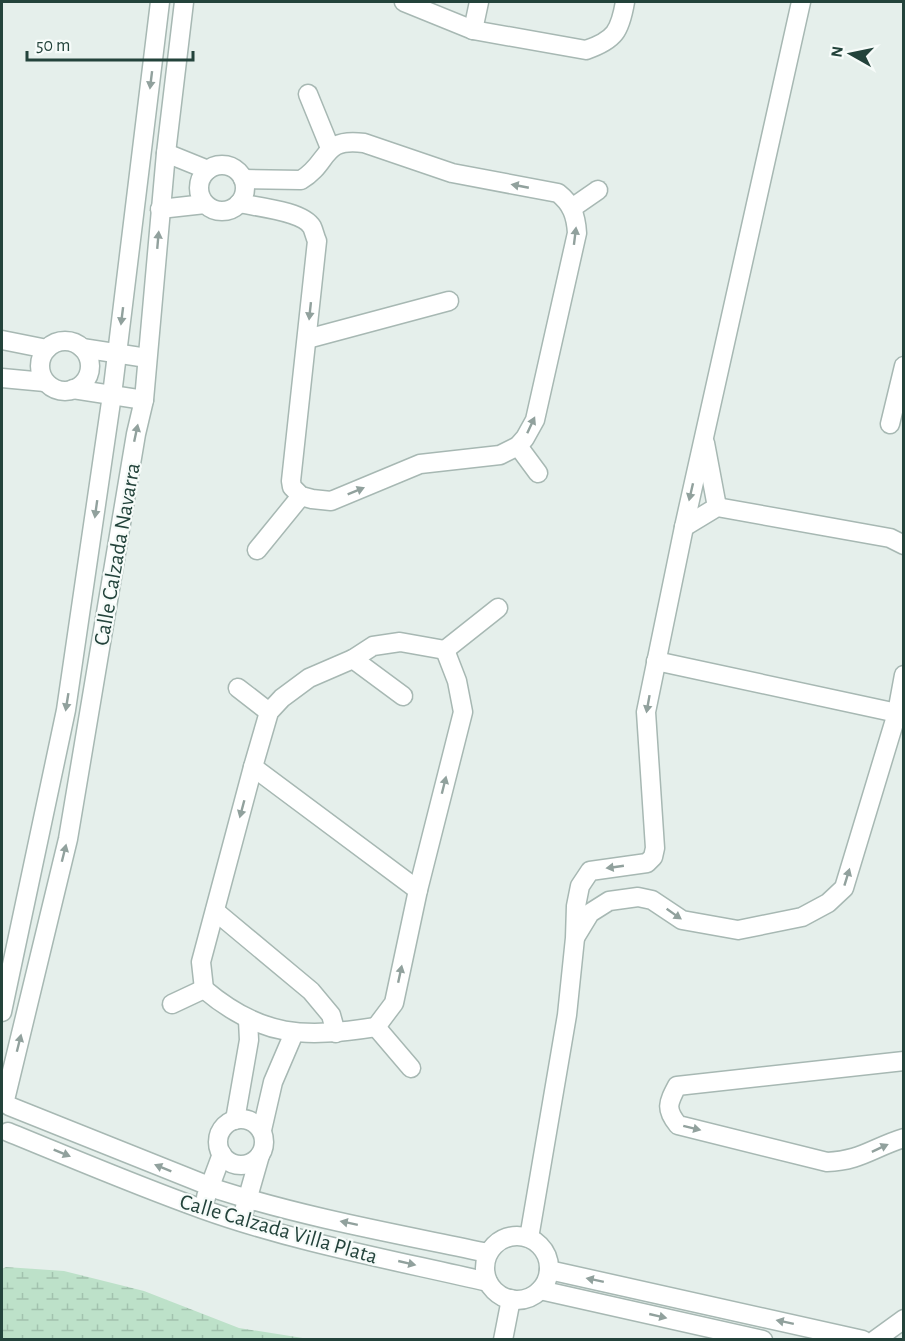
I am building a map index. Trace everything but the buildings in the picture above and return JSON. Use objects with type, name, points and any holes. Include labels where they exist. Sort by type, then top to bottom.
[{"type":"street","name":"Calle Calzada Navarra","points":[[2,1012],[66,710],[118,352],[160,2]]},
{"type":"street","name":"Calle Calzada Navarra","points":[[5,1135],[11,1124],[12,1115],[5,1101],[68,839],[136,434],[144,400],[160,209],[184,2]]},
{"type":"street","points":[[404,2],[473,30],[586,50],[604,44],[612,37],[622,19],[625,2]]},
{"type":"street","points":[[473,30],[479,2]]},
{"type":"street","points":[[529,1238],[567,1015],[576,906],[580,886],[591,871],[647,863],[653,857],[656,848],[646,712],[704,435],[801,2]]},
{"type":"street","points":[[308,94],[330,148]]},
{"type":"street","points":[[205,204],[199,190],[200,183],[208,170],[222,165],[229,167],[243,179],[301,180],[309,176],[330,148],[338,143],[350,141],[364,143],[452,173],[558,193],[572,208],[577,232],[535,420],[525,438],[518,446],[500,455],[420,464],[331,501],[312,500],[300,496],[292,487],[291,481],[316,247],[312,226],[291,214],[239,203]]},
{"type":"street","points":[[166,153],[208,170]]},
{"type":"street","points":[[160,209],[205,204],[218,211],[226,211],[239,203],[244,189],[243,179]]},
{"type":"street","points":[[572,208],[598,190]]},
{"type":"street","points":[[307,339],[449,301]]},
{"type":"street","points":[[2,340],[47,349]]},
{"type":"street","points":[[45,382],[40,361],[47,349],[55,343],[64,341],[82,348],[147,358]]},
{"type":"street","points":[[73,389],[80,386],[88,373],[87,356],[82,348]]},
{"type":"street","points":[[890,424],[903,371]]},
{"type":"street","points":[[2,378],[45,382],[58,389],[73,389],[144,400]]},
{"type":"street","points":[[704,435],[717,507]]},
{"type":"street","points":[[518,446],[538,473]]},
{"type":"street","points":[[257,550],[300,496]]},
{"type":"street","points":[[684,527],[717,507],[890,538],[903,545]]},
{"type":"street","points":[[445,650],[457,681],[463,712],[418,890],[394,1003],[376,1027],[336,1033],[294,1033],[248,1020],[226,1007],[204,989],[201,962],[269,712],[282,698],[309,678],[353,659],[373,646],[400,642],[445,650],[498,608]]},
{"type":"street","points":[[353,659],[403,696]]},
{"type":"street","points":[[656,661],[897,713]]},
{"type":"street","points":[[575,938],[590,913],[609,901],[638,897],[652,900],[682,920],[738,930],[802,917],[828,903],[844,888],[897,713],[903,675]]},
{"type":"street","points":[[238,688],[269,712]]},
{"type":"street","points":[[253,766],[418,890]]},
{"type":"street","points":[[215,911],[311,990],[332,1015],[336,1033]]},
{"type":"street","points":[[172,1004],[204,989]]},
{"type":"street","points":[[235,1120],[249,1040],[248,1020]]},
{"type":"street","points":[[376,1027],[411,1068]]},
{"type":"street","points":[[241,1222],[264,1141],[262,1130],[273,1082],[294,1033]]},
{"type":"street","points":[[903,1061],[677,1086],[669,1101],[669,1114],[678,1125],[827,1162],[861,1157],[903,1138]]},
{"type":"street","name":"Calle Calzada Villa Plata","points":[[5,1101],[209,1186],[247,1199],[286,1210],[488,1253]]},
{"type":"street","points":[[260,1155],[255,1160],[242,1165],[227,1161],[219,1147],[218,1139],[225,1125],[235,1120],[248,1120],[262,1130]]},
{"type":"street","name":"Calle Calzada Villa Plata","points":[[5,1135],[241,1222],[326,1245],[488,1282]]},
{"type":"street","points":[[202,1209],[222,1154]]},
{"type":"street","points":[[518,1236],[529,1238],[545,1252],[549,1270],[546,1281],[532,1296],[522,1300],[511,1299],[495,1291],[488,1282],[485,1264],[488,1253],[495,1244],[505,1238],[518,1236]]},
{"type":"street","points":[[549,1270],[863,1340]]},
{"type":"street","points":[[540,1290],[763,1340]]},
{"type":"street","points":[[503,1340],[511,1299]]},
{"type":"street","points":[[875,1340],[903,1319]]},
{"type":"green space","points":[[6,1267],[64,1271],[144,1291],[239,1328],[309,1339],[2,1339],[2,1269]]}]
